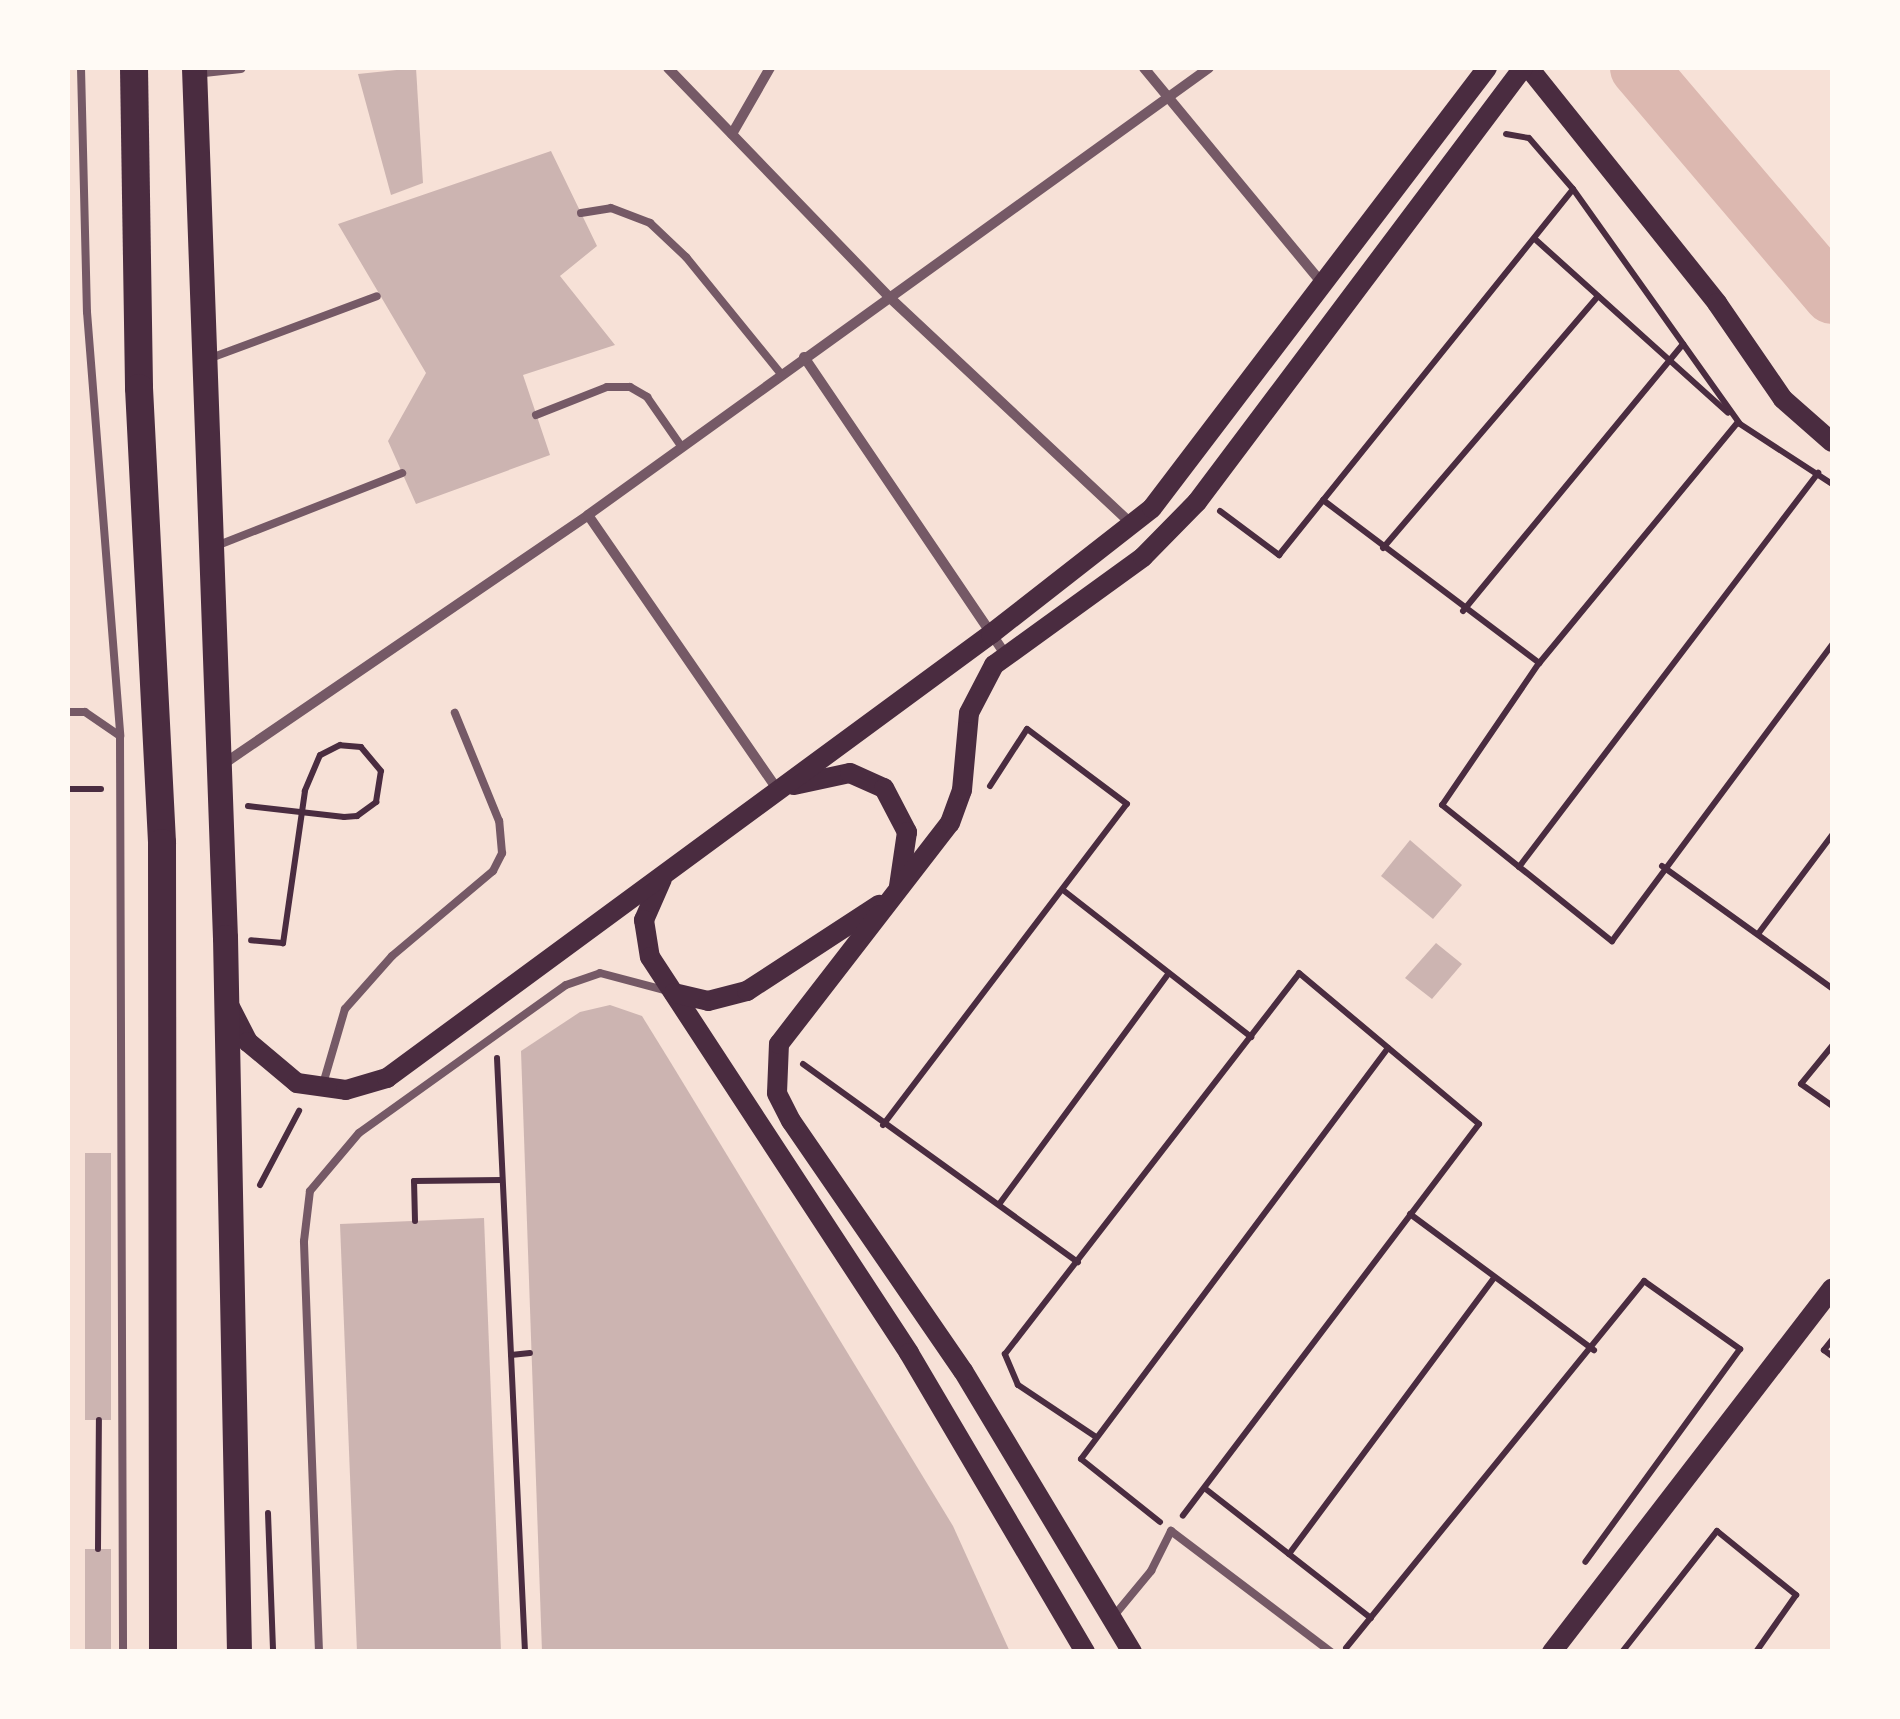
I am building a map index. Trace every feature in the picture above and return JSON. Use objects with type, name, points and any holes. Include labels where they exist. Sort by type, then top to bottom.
[{"type":"highway","points":[[134,68],[139,388],[162,843],[163,1652]]},
{"type":"main road","points":[[226,998],[261,1056],[297,1082],[322,1088],[356,1089],[387,1078],[991,634],[1134,526],[1324,285],[1487,68]]},
{"type":"main road","points":[[1132,1652],[962,1371],[790,1121],[778,1093],[784,1049],[958,806],[969,713],[984,678],[1006,656],[1144,557],[1197,502],[1526,68],[1716,303],[1783,398],[1832,442]]},
{"type":"main road","points":[[194,70],[200,362],[212,548],[226,998],[239,1652]]},
{"type":"main road","points":[[674,994],[708,1000],[747,992],[898,892],[906,832],[884,788],[850,773],[778,790]]},
{"type":"main road","points":[[666,873],[649,904],[644,940],[674,994],[908,1353],[1085,1652]]},
{"type":"main road","points":[[1552,1652],[1832,1288]]},
{"type":"street","points":[[194,70],[241,68]]},
{"type":"street","points":[[668,68],[888,296],[1134,526]]},
{"type":"street","points":[[732,134],[770,68]]},
{"type":"street","points":[[1144,68],[1324,285]]},
{"type":"street","points":[[219,767],[588,515],[1209,68]]},
{"type":"street","points":[[804,357],[1006,656]]},
{"type":"street","points":[[588,515],[778,790]]},
{"type":"lane","points":[[81,68],[87,312],[120,736],[124,1652]]},
{"type":"lane","points":[[581,213],[611,208],[650,223],[686,256],[781,374]]},
{"type":"lane","points":[[200,362],[377,296]]},
{"type":"lane","points":[[536,415],[606,388],[630,388],[647,396],[681,446]]},
{"type":"lane","points":[[212,548],[402,472]]},
{"type":"lane","points":[[68,712],[85,712],[120,736]]},
{"type":"lane","points":[[322,1088],[345,1010],[392,956],[493,872],[502,853],[498,821],[455,714]]},
{"type":"lane","points":[[319,1652],[304,1242],[310,1190],[359,1133],[580,977],[618,974],[674,994]]},
{"type":"lane","points":[[1112,1619],[1151,1570],[1170,1530],[1331,1652]]},
{"type":"path","points":[[1509,131],[1529,138],[1573,188],[1740,424]]},
{"type":"path","points":[[1212,506],[1279,555],[1536,240],[1573,188]]},
{"type":"path","points":[[1536,240],[1740,424],[1832,484]]},
{"type":"path","points":[[1383,548],[1598,296]]},
{"type":"path","points":[[1463,611],[1683,344]]},
{"type":"path","points":[[1740,424],[1539,663],[1442,805],[1612,940],[1662,866],[1832,646]]},
{"type":"path","points":[[1519,867],[1818,474]]},
{"type":"path","points":[[1324,500],[1463,611],[1539,663]]},
{"type":"path","points":[[883,1124],[1127,804],[1027,730]]},
{"type":"path","points":[[230,804],[287,811],[306,813],[344,817],[357,816],[381,792],[378,761],[350,744],[329,748],[314,763],[304,791],[302,810],[299,829],[296,848],[283,942]]},
{"type":"path","points":[[68,789],[116,791]]},
{"type":"path","points":[[1758,934],[1832,836]]},
{"type":"path","points":[[1662,866],[1832,988]]},
{"type":"path","points":[[1063,890],[1252,1037]]},
{"type":"path","points":[[1096,1437],[1018,1384],[1005,1354],[1299,972],[1479,1124],[1206,1490],[1170,1530],[1081,1460],[1388,1048]]},
{"type":"path","points":[[1000,1203],[1169,973]]},
{"type":"path","points":[[496,1035],[525,1652]]},
{"type":"path","points":[[1832,1046],[1801,1084],[1832,1106]]},
{"type":"path","points":[[784,1049],[1078,1262]]},
{"type":"path","points":[[259,1193],[299,1112]]},
{"type":"path","points":[[414,1221],[414,1180],[503,1180]]},
{"type":"path","points":[[1410,1214],[1594,1350]]},
{"type":"path","points":[[1289,1554],[1494,1278]]},
{"type":"path","points":[[1344,1652],[1594,1350],[1644,1282],[1740,1349],[1577,1572]]},
{"type":"path","points":[[1832,1340],[1824,1350],[1832,1356]]},
{"type":"path","points":[[512,1354],[530,1353]]},
{"type":"path","points":[[98,1420],[98,1549]]},
{"type":"path","points":[[1206,1490],[1371,1618]]},
{"type":"path","points":[[268,1496],[273,1652]]},
{"type":"path","points":[[1622,1652],[1717,1530],[1796,1595],[1756,1652]]},
{"type":"building","points":[[416,68],[423,183],[391,195],[358,74]]},
{"type":"building","points":[[551,151],[597,246],[560,276],[615,345],[523,375],[550,455],[416,504],[388,441],[426,373],[338,224]]},
{"type":"building","points":[[1410,840],[1462,885],[1433,919],[1381,876]]},
{"type":"building","points":[[1436,943],[1462,964],[1432,999],[1405,978]]},
{"type":"building","points":[[610,1005],[642,1016],[953,1526],[1010,1652],[542,1652],[521,1051],[580,1012]]},
{"type":"building","points":[[85,1153],[111,1153],[111,1420],[85,1420]]},
{"type":"building","points":[[484,1218],[501,1652],[357,1652],[340,1224]]},
{"type":"building","points":[[85,1549],[111,1549],[111,1652],[85,1652]]},
{"type":"waterway","points":[[1639,68],[1832,295]]}]
